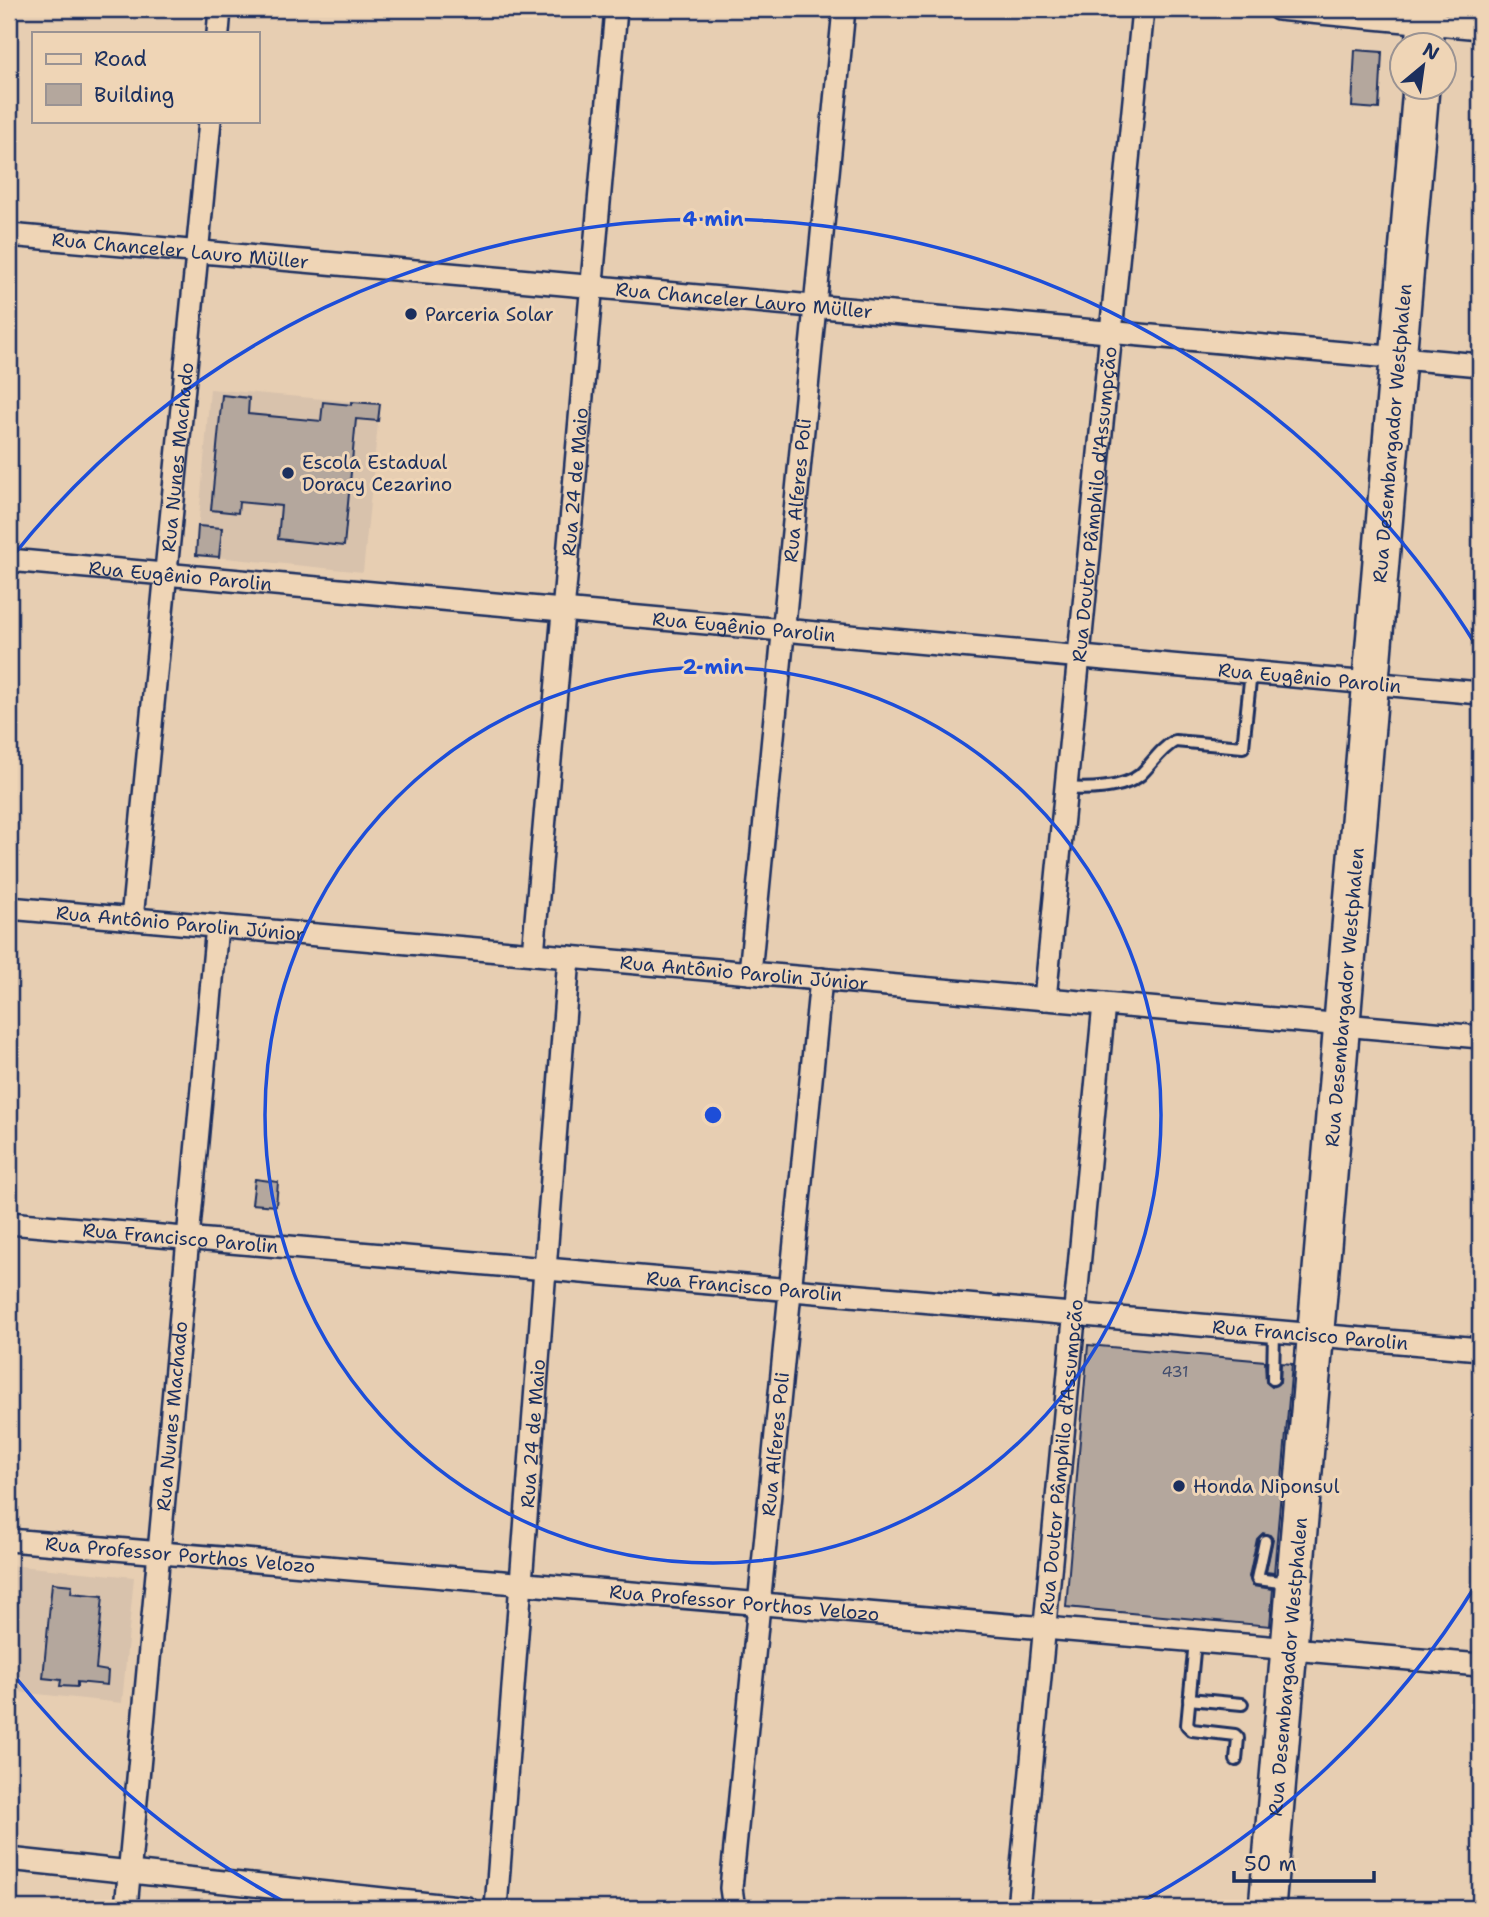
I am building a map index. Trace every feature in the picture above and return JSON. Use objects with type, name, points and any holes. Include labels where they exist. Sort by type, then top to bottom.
[{"type":"main road","name":"Rua Desembargador Westphalen","points":[[1267,1908],[1420,102]]},
{"type":"street","points":[[218,32],[220,9]]},
{"type":"street","name":"Rua 24 de Maio","points":[[533,954],[615,9]]},
{"type":"street","name":"Rua Alferes Poli","points":[[750,973],[844,9]]},
{"type":"street","name":"Rua Doutor Pâmphilo d'Assumpção","points":[[1045,999],[1143,9]]},
{"type":"street","points":[[1278,9],[1426,26],[1480,27]]},
{"type":"street","name":"Rua Nunes Machado","points":[[132,919],[209,122]]},
{"type":"street","name":"Rua Chanceler Lauro Müller","points":[[9,234],[1480,365]]},
{"type":"street","name":"Rua Eugênio Parolin","points":[[9,560],[1480,693]]},
{"type":"street","name":"Rua Antônio Parolin Júnior","points":[[9,908],[1480,1037]]},
{"type":"street","name":"Rua Nunes Machado","points":[[126,1908],[217,926]]},
{"type":"street","name":"Rua 24 de Maio","points":[[496,1908],[569,957]]},
{"type":"street","name":"Rua Alferes Poli","points":[[736,1908],[731,1888],[821,979]]},
{"type":"street","name":"Rua Doutor Pâmphilo d'Assumpção","points":[[1018,1908],[1104,1004]]},
{"type":"street","name":"Rua Francisco Parolin","points":[[9,1223],[1480,1349]]},
{"type":"street","name":"Rua Professor Porthos Velozo","points":[[9,1540],[1480,1665]]},
{"type":"street","points":[[9,1858],[130,1872],[282,1898],[467,1908]]},
{"type":"lane","points":[[1066,788],[1090,790],[1138,777],[1175,741],[1243,747],[1251,672]]},
{"type":"lane","points":[[1273,1379],[1274,1331]]},
{"type":"lane","points":[[1265,1541],[1257,1579],[1294,1584]]},
{"type":"lane","points":[[1195,1641],[1187,1726],[1235,1735],[1238,1738],[1236,1760]]},
{"type":"lane","points":[[1189,1699],[1242,1704]]},
{"type":"shaded area","name":"Escola Estadual Doracy Cezarino","points":[[210,389],[380,404],[363,572],[196,555]]},
{"type":"shaded area","points":[[9,1565],[134,1577],[122,1703],[9,1691]]},
{"type":"building","points":[[1355,50],[1382,52],[1379,109],[1352,107]]},
{"type":"building","points":[[222,395],[249,398],[248,414],[321,421],[323,402],[380,404],[378,421],[356,419],[344,546],[278,539],[281,506],[239,502],[238,513],[211,510]]},
{"type":"building","points":[[198,526],[222,528],[219,557],[196,555]]},
{"type":"building","points":[[255,1179],[278,1182],[276,1206],[252,1204]]},
{"type":"building","name":"Honda Niponsul","points":[[1088,1345],[1265,1361],[1266,1382],[1272,1387],[1280,1382],[1281,1363],[1292,1364],[1274,1573],[1266,1572],[1273,1539],[1263,1533],[1257,1539],[1249,1577],[1253,1586],[1273,1589],[1270,1626],[1066,1607]]},
{"type":"building","points":[[52,1583],[72,1585],[71,1593],[103,1596],[96,1669],[108,1671],[107,1685],[77,1682],[77,1687],[60,1686],[61,1680],[43,1678]]},
{"type":"place","name":"Parceria Solar","points":[[411,314]]},
{"type":"place","name":"Escola Estadual Doracy Cezarino","points":[[288,473]]},
{"type":"place","name":"Honda Niponsul","points":[[1179,1486]]}]
